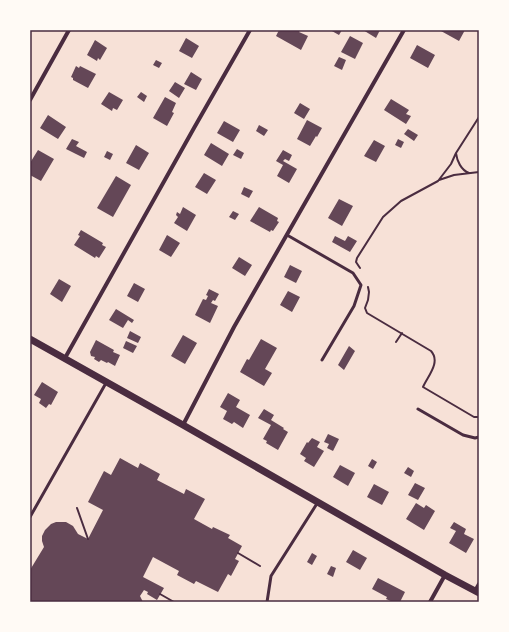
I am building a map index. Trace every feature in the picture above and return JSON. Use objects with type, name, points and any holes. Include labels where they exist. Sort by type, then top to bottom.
[{"type":"street","points":[[30,100],[69,30]]},
{"type":"street","points":[[65,358],[250,30]]},
{"type":"street","points":[[183,425],[234,327],[404,30]]},
{"type":"street","points":[[30,339],[107,381],[445,575],[477,592],[479,584]]},
{"type":"street","points":[[430,602],[445,575]]},
{"type":"lane","points":[[287,235],[353,273],[361,285],[354,306],[322,360]]},
{"type":"lane","points":[[30,517],[107,381]]},
{"type":"lane","points":[[418,409],[463,435],[475,438],[479,437]]},
{"type":"lane","points":[[267,602],[271,576],[318,502]]},
{"type":"path","points":[[438,181],[451,164],[456,153],[479,117]]},
{"type":"path","points":[[456,153],[457,161],[466,172],[470,173]]},
{"type":"path","points":[[361,270],[356,262],[357,258],[383,217],[401,201],[446,177],[479,172]]},
{"type":"path","points":[[368,286],[369,292],[365,308],[366,312],[431,351],[435,357],[435,364],[423,387],[474,417],[479,417]]},
{"type":"path","points":[[396,342],[402,333]]},
{"type":"path","points":[[77,508],[88,539]]},
{"type":"path","points":[[238,553],[260,566]]},
{"type":"path","points":[[160,594],[174,602]]},
{"type":"building","points":[[279,30],[300,30],[299,32],[308,36],[301,50],[276,36]]},
{"type":"building","points":[[330,30],[342,30],[339,35]]},
{"type":"building","points":[[363,30],[380,30],[376,38]]},
{"type":"building","points":[[465,30],[459,41],[441,31]]},
{"type":"building","points":[[350,36],[363,43],[355,59],[341,52]]},
{"type":"building","points":[[186,38],[199,46],[192,58],[179,51]]},
{"type":"building","points":[[95,40],[107,48],[100,60],[98,58],[97,61],[87,55]]},
{"type":"building","points":[[417,45],[435,55],[428,68],[410,58]]},
{"type":"building","points":[[339,57],[346,60],[342,70],[334,66]]},
{"type":"building","points":[[156,60],[162,63],[159,68],[153,65]]},
{"type":"building","points":[[76,66],[79,68],[80,66],[96,74],[88,88],[73,80],[71,77]]},
{"type":"building","points":[[191,72],[202,79],[196,90],[184,84]]},
{"type":"building","points":[[175,82],[185,88],[179,98],[169,91]]},
{"type":"building","points":[[109,92],[123,100],[117,110],[113,108],[112,111],[101,104]]},
{"type":"building","points":[[141,92],[147,96],[144,102],[137,97]]},
{"type":"building","points":[[165,97],[176,103],[172,112],[174,113],[167,126],[153,118]]},
{"type":"building","points":[[391,99],[409,110],[406,114],[411,116],[406,124],[384,110]]},
{"type":"building","points":[[300,103],[310,109],[304,119],[294,113]]},
{"type":"building","points":[[48,115],[66,127],[58,139],[40,128]]},
{"type":"building","points":[[307,120],[322,128],[310,146],[297,139]]},
{"type":"building","points":[[224,121],[240,130],[233,142],[217,133]]},
{"type":"building","points":[[259,125],[268,130],[264,136],[256,131]]},
{"type":"building","points":[[408,129],[418,135],[414,141],[404,134]]},
{"type":"building","points":[[72,139],[79,142],[76,146],[87,152],[84,158],[66,149]]},
{"type":"building","points":[[398,139],[404,142],[401,148],[395,145]]},
{"type":"building","points":[[374,140],[385,146],[376,162],[364,156]]},
{"type":"building","points":[[211,143],[229,154],[222,166],[204,155]]},
{"type":"building","points":[[136,145],[149,153],[139,170],[126,163]]},
{"type":"building","points":[[237,149],[244,153],[241,159],[233,155]]},
{"type":"building","points":[[38,150],[54,159],[41,181],[30,175],[30,163]]},
{"type":"building","points":[[283,150],[292,155],[289,161],[285,159],[283,161],[297,169],[289,183],[277,176],[283,165],[276,161]]},
{"type":"building","points":[[107,151],[113,154],[110,160],[104,157]]},
{"type":"building","points":[[204,173],[216,180],[207,194],[195,187]]},
{"type":"building","points":[[116,176],[131,185],[113,217],[97,208]]},
{"type":"building","points":[[244,187],[253,191],[249,198],[241,194]]},
{"type":"building","points":[[339,199],[353,206],[342,226],[328,218]]},
{"type":"building","points":[[183,207],[196,215],[187,231],[174,223],[178,217],[176,215],[177,212],[180,214]]},
{"type":"building","points":[[259,207],[278,218],[277,221],[279,222],[273,231],[271,230],[270,232],[250,221]]},
{"type":"building","points":[[233,211],[239,214],[235,220],[229,217]]},
{"type":"building","points":[[81,230],[103,243],[102,245],[106,247],[99,258],[96,256],[95,258],[74,245],[80,236],[78,235]]},
{"type":"building","points":[[167,235],[180,243],[171,257],[159,250]]},
{"type":"building","points":[[335,236],[345,241],[348,236],[357,241],[350,252],[332,242]]},
{"type":"building","points":[[239,257],[252,265],[245,276],[232,268]]},
{"type":"building","points":[[290,265],[302,271],[296,283],[284,277]]},
{"type":"building","points":[[59,279],[71,286],[62,302],[50,294]]},
{"type":"building","points":[[134,283],[145,289],[138,302],[127,296]]},
{"type":"building","points":[[209,289],[219,294],[215,301],[213,300],[211,303],[218,306],[210,323],[195,315],[203,299],[206,300],[208,296],[206,295]]},
{"type":"building","points":[[288,291],[300,297],[292,312],[280,305]]},
{"type":"building","points":[[116,309],[134,320],[132,323],[128,320],[123,328],[109,320]]},
{"type":"building","points":[[130,331],[141,337],[138,343],[127,338]]},
{"type":"building","points":[[183,335],[197,343],[185,364],[171,356]]},
{"type":"building","points":[[261,339],[277,348],[265,369],[272,373],[264,386],[240,372]]},
{"type":"building","points":[[96,340],[120,355],[115,366],[101,360],[99,362],[94,359],[95,357],[91,356],[90,352]]},
{"type":"building","points":[[126,341],[137,346],[133,353],[123,348]]},
{"type":"building","points":[[349,346],[355,351],[344,370],[338,365]]},
{"type":"building","points":[[42,382],[58,392],[51,405],[49,404],[46,408],[39,403],[41,399],[34,395]]},
{"type":"building","points":[[228,393],[240,400],[236,407],[250,415],[243,428],[234,422],[232,424],[223,419],[227,411],[220,407]]},
{"type":"building","points":[[264,409],[274,415],[271,420],[288,432],[278,450],[266,443],[267,441],[263,439],[271,425],[258,418]]},
{"type":"building","points":[[328,434],[339,439],[333,451],[327,448],[329,444],[324,442]]},
{"type":"building","points":[[312,438],[320,442],[317,447],[324,451],[314,467],[304,461],[306,458],[300,454],[307,442],[308,443]]},
{"type":"building","points":[[120,458],[138,468],[140,463],[160,474],[157,480],[184,494],[186,489],[205,499],[194,519],[212,529],[213,527],[230,535],[228,538],[242,546],[235,559],[239,561],[231,576],[228,574],[218,592],[196,581],[194,584],[177,575],[179,571],[153,557],[143,577],[164,588],[157,600],[147,594],[148,592],[144,590],[140,596],[143,602],[30,602],[30,570],[44,547],[42,536],[45,530],[51,524],[56,522],[66,522],[73,526],[78,534],[88,539],[103,510],[88,502],[104,471],[111,475]]},
{"type":"building","points":[[372,459],[377,462],[373,469],[368,466]]},
{"type":"building","points":[[340,465],[355,473],[348,486],[333,477]]},
{"type":"building","points":[[408,467],[414,471],[411,477],[404,473]]},
{"type":"building","points":[[415,483],[425,488],[418,500],[408,495]]},
{"type":"building","points":[[374,484],[389,492],[382,505],[367,497]]},
{"type":"building","points":[[416,503],[424,508],[426,505],[435,511],[424,530],[406,519]]},
{"type":"building","points":[[454,522],[466,529],[464,534],[474,539],[466,553],[449,543],[456,531],[450,528]]},
{"type":"building","points":[[353,550],[367,558],[360,570],[346,562]]},
{"type":"building","points":[[312,553],[317,556],[312,565],[307,562]]},
{"type":"building","points":[[331,566],[336,568],[333,577],[327,574]]},
{"type":"building","points":[[378,578],[405,592],[400,602],[393,602],[386,599],[387,597],[372,589]]}]
